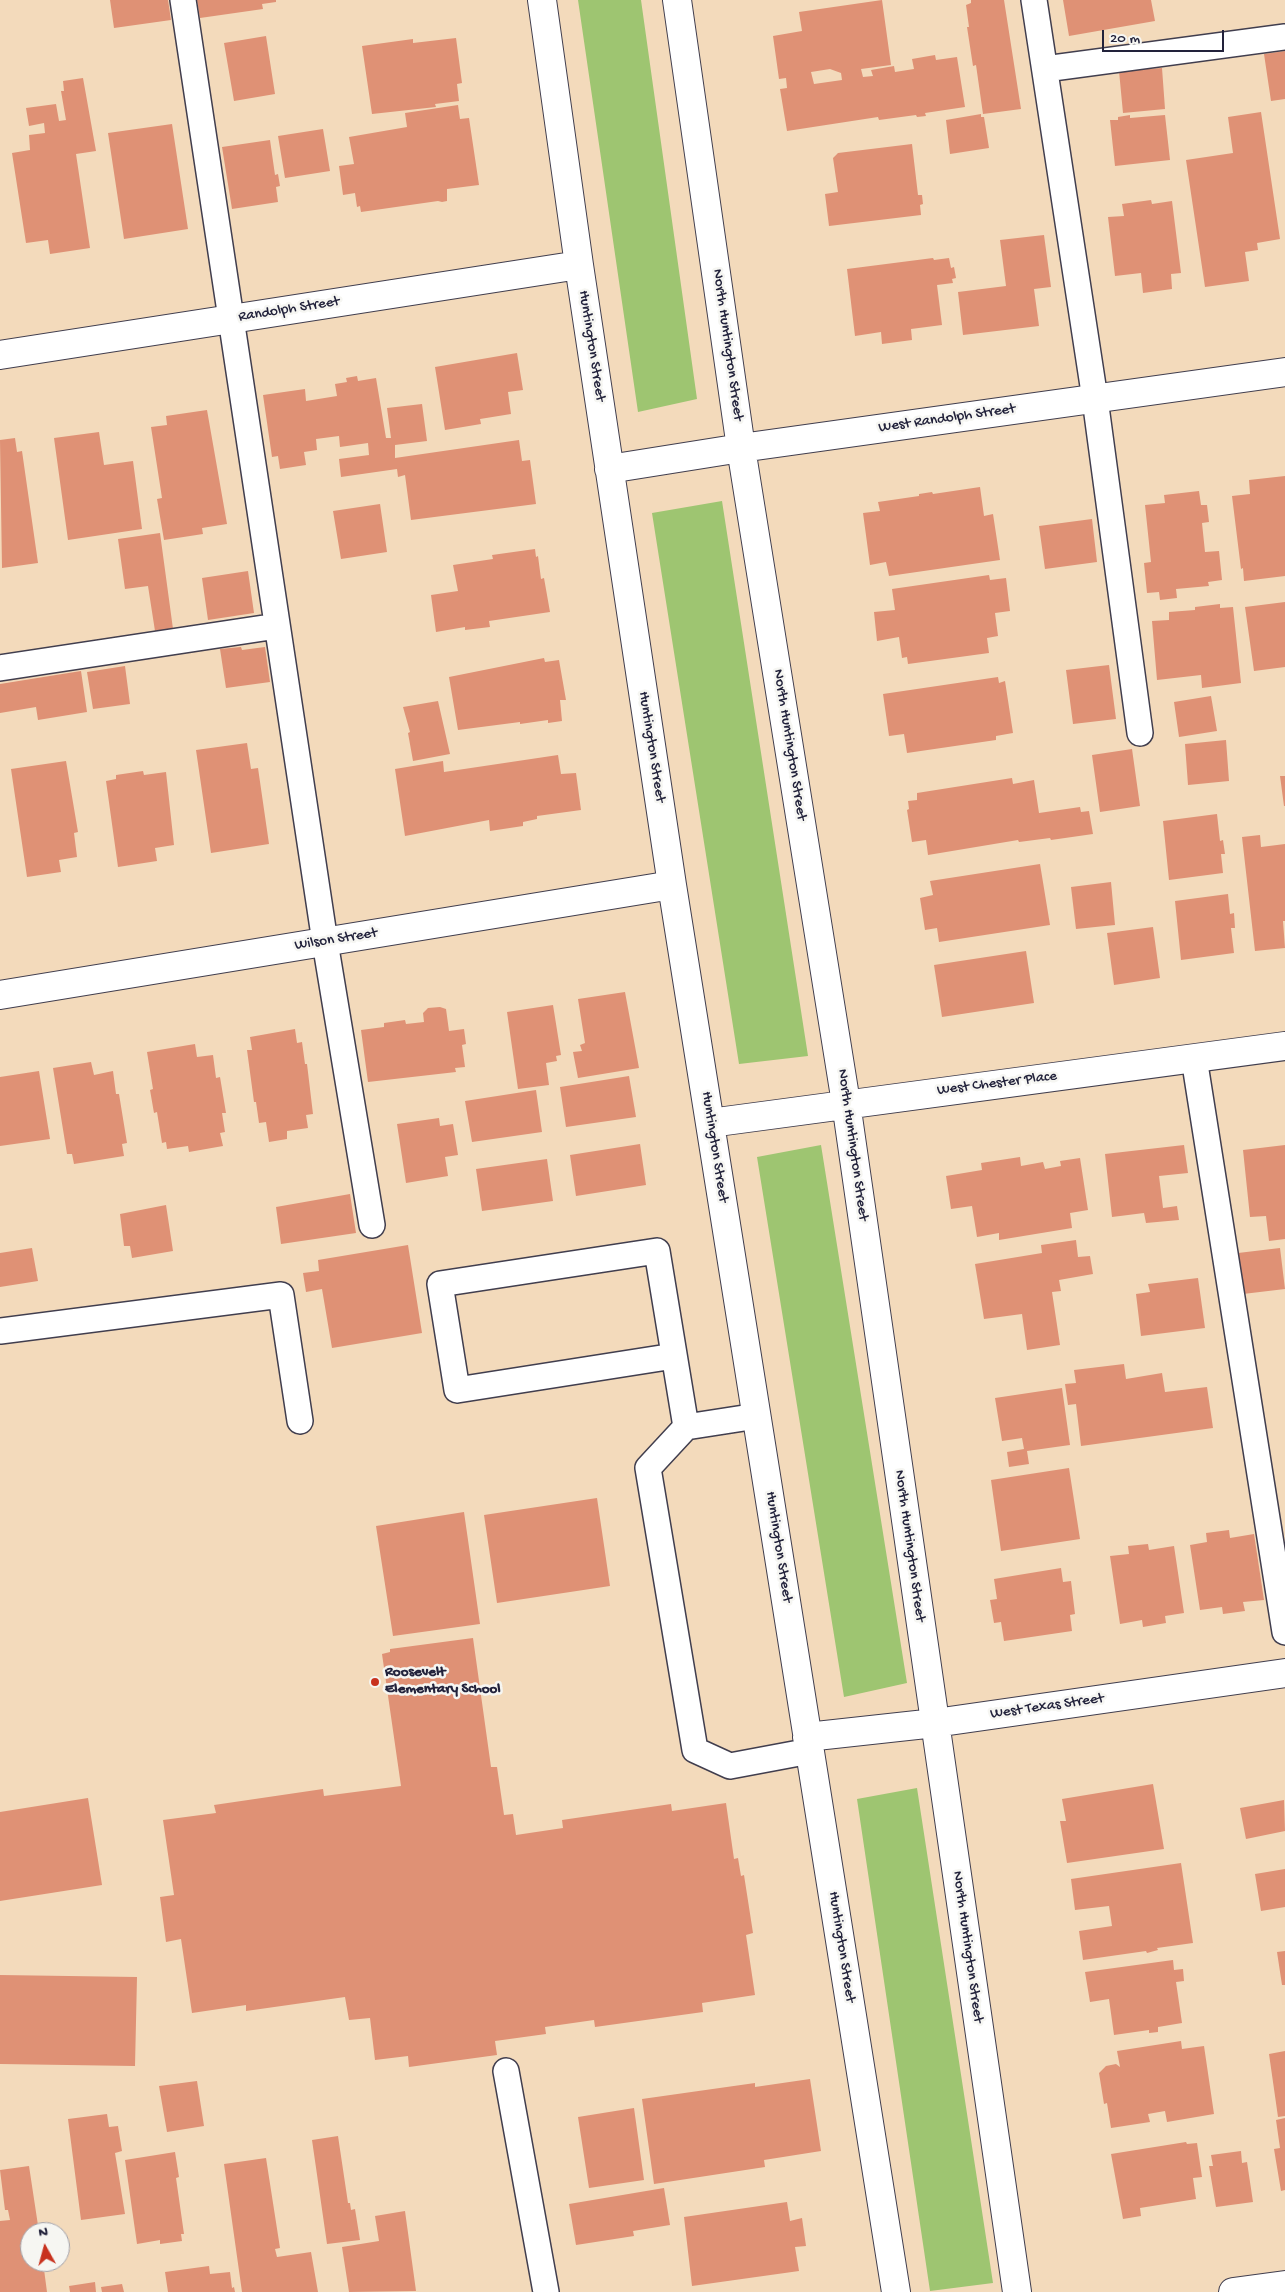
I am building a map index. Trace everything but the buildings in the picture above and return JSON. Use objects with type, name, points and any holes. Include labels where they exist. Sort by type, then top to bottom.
[{"type":"street","name":"Huntington Street","points":[[542,0],[579,265],[672,885],[896,2292]]},
{"type":"street","name":"North Huntington Street","points":[[677,0],[741,448],[846,1103],[1018,2292]]},
{"type":"street","name":"Randolph Street","points":[[0,355],[579,265]]},
{"type":"street","name":"West Randolph Street","points":[[609,469],[741,448],[1285,372]]},
{"type":"street","name":"Wilson Street","points":[[0,995],[672,885]]},
{"type":"street","name":"West Chester Place","points":[[710,1123],[846,1103],[1285,1046]]},
{"type":"street","name":"West Texas Street","points":[[809,1744],[935,1723],[1285,1673]]},
{"type":"street","points":[[1233,2292],[1285,2285]]},
{"type":"lane","points":[[183,0],[324,942],[372,1225]]},
{"type":"lane","points":[[1034,0],[1095,399],[1140,733]]},
{"type":"lane","points":[[1045,69],[1285,37]]},
{"type":"lane","points":[[0,668],[276,626]]},
{"type":"lane","points":[[1194,1058],[1285,1632]]},
{"type":"lane","points":[[674,1356],[457,1390],[440,1284],[657,1251],[686,1427]]},
{"type":"lane","points":[[0,1332],[281,1294],[300,1421]]},
{"type":"lane","points":[[756,1416],[686,1427],[648,1468],[695,1750],[730,1766],[809,1744]]},
{"type":"lane","points":[[506,2071],[546,2292]]},
{"type":"green space","points":[[578,0],[641,0],[697,399],[638,412]]},
{"type":"green space","points":[[722,501],[808,1056],[739,1064],[652,513]]},
{"type":"green space","points":[[821,1145],[907,1683],[844,1697],[757,1157]]},
{"type":"green space","points":[[917,1788],[993,2283],[930,2291],[857,1799]]},
{"type":"place","name":"Roosevelt Elementary School","points":[[375,1682]]}]
